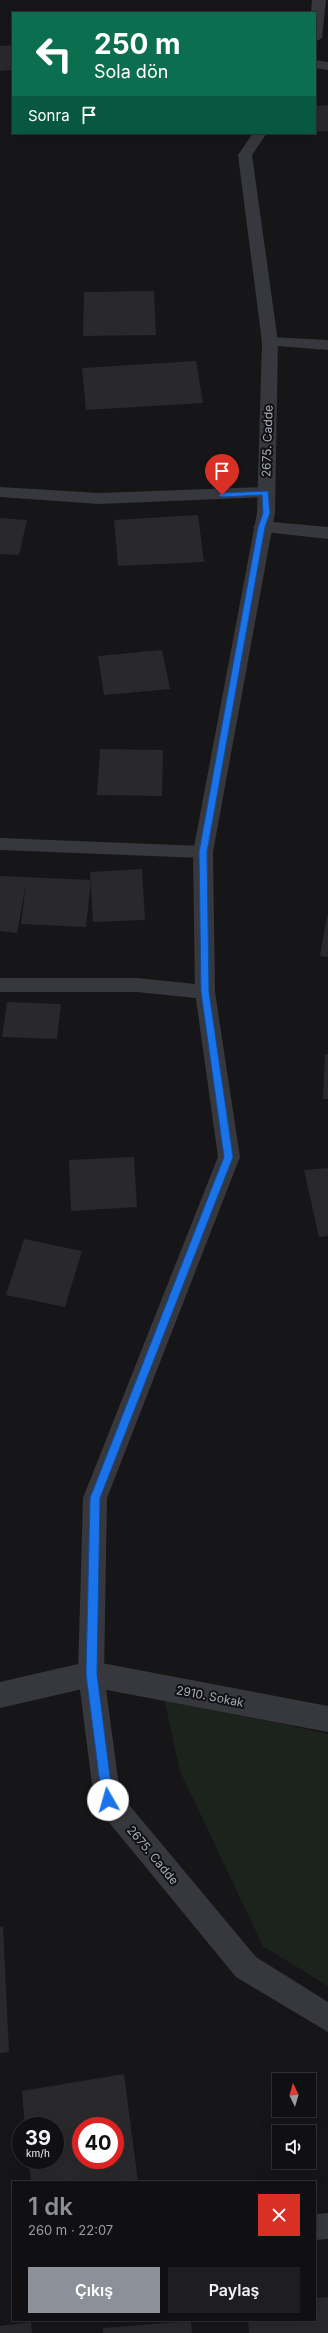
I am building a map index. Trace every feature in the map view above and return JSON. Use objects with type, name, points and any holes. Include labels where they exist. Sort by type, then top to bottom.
[{"type":"street","points":[[316,28],[319,0]]},
{"type":"street","points":[[316,64],[328,66]]},
{"type":"street","name":"2675. Cadde","points":[[259,134],[245,155],[270,342],[265,492],[266,513],[262,527],[203,852],[205,992],[229,1157],[95,1498],[91,1674],[108,1800],[246,1966],[328,2018]]},
{"type":"street","points":[[270,342],[328,345]]},
{"type":"street","points":[[0,492],[39,497],[155,497],[265,492]]},
{"type":"street","points":[[262,527],[328,533]]},
{"type":"street","points":[[0,1695],[91,1674]]},
{"type":"street","name":"2910. Sokak","points":[[91,1674],[328,1719]]},
{"type":"lane","points":[[0,844],[203,852]]},
{"type":"lane","points":[[0,984],[137,985],[205,992]]},
{"type":"lane","points":[[316,2227],[328,2226]]},
{"type":"shaded area","points":[[164,1698],[328,1734],[328,1986],[263,1946],[180,1771]]},
{"type":"building","points":[[12,45],[12,70],[0,71],[0,46]]},
{"type":"building","points":[[328,105],[328,131],[316,132],[316,106]]},
{"type":"building","points":[[154,291],[156,335],[83,336],[84,292]]},
{"type":"building","points":[[196,361],[203,403],[86,410],[82,368]]},
{"type":"building","points":[[198,515],[204,562],[118,566],[114,520]]},
{"type":"building","points":[[0,518],[27,520],[19,555],[0,554]]},
{"type":"building","points":[[162,650],[170,689],[104,695],[98,656]]},
{"type":"building","points":[[100,749],[163,750],[162,796],[97,795]]},
{"type":"building","points":[[142,869],[145,920],[93,922],[90,872]]},
{"type":"building","points":[[0,876],[91,880],[86,927],[21,924],[26,884],[17,933],[0,931]]},
{"type":"building","points":[[328,916],[328,957],[320,956]]},
{"type":"building","points":[[7,1002],[61,1004],[57,1039],[2,1037]]},
{"type":"building","points":[[325,1054],[328,1054],[328,1099],[323,1099]]},
{"type":"building","points":[[134,1157],[137,1207],[71,1211],[69,1160]]},
{"type":"building","points":[[328,1168],[328,1236],[319,1237],[304,1170]]},
{"type":"building","points":[[24,1239],[82,1251],[65,1307],[6,1295]]},
{"type":"building","points":[[3,1926],[9,2052],[0,2053],[0,1927]]},
{"type":"building","points":[[124,2074],[138,2181],[31,2181],[29,2169],[64,2169],[64,2117],[24,2117],[22,2091]]},
{"type":"building","points":[[328,2297],[328,2333],[249,2333],[248,2321],[316,2321],[316,2298]]},
{"type":"building","points":[[191,2321],[192,2333],[103,2333],[103,2328]]},
{"type":"building","points":[[31,2322],[32,2333],[0,2333],[0,2326]]},
{"type":"route","points":[[108,1800],[91,1674],[95,1498],[229,1157],[205,992],[203,852],[262,527],[266,513],[265,492],[222,495]]}]
